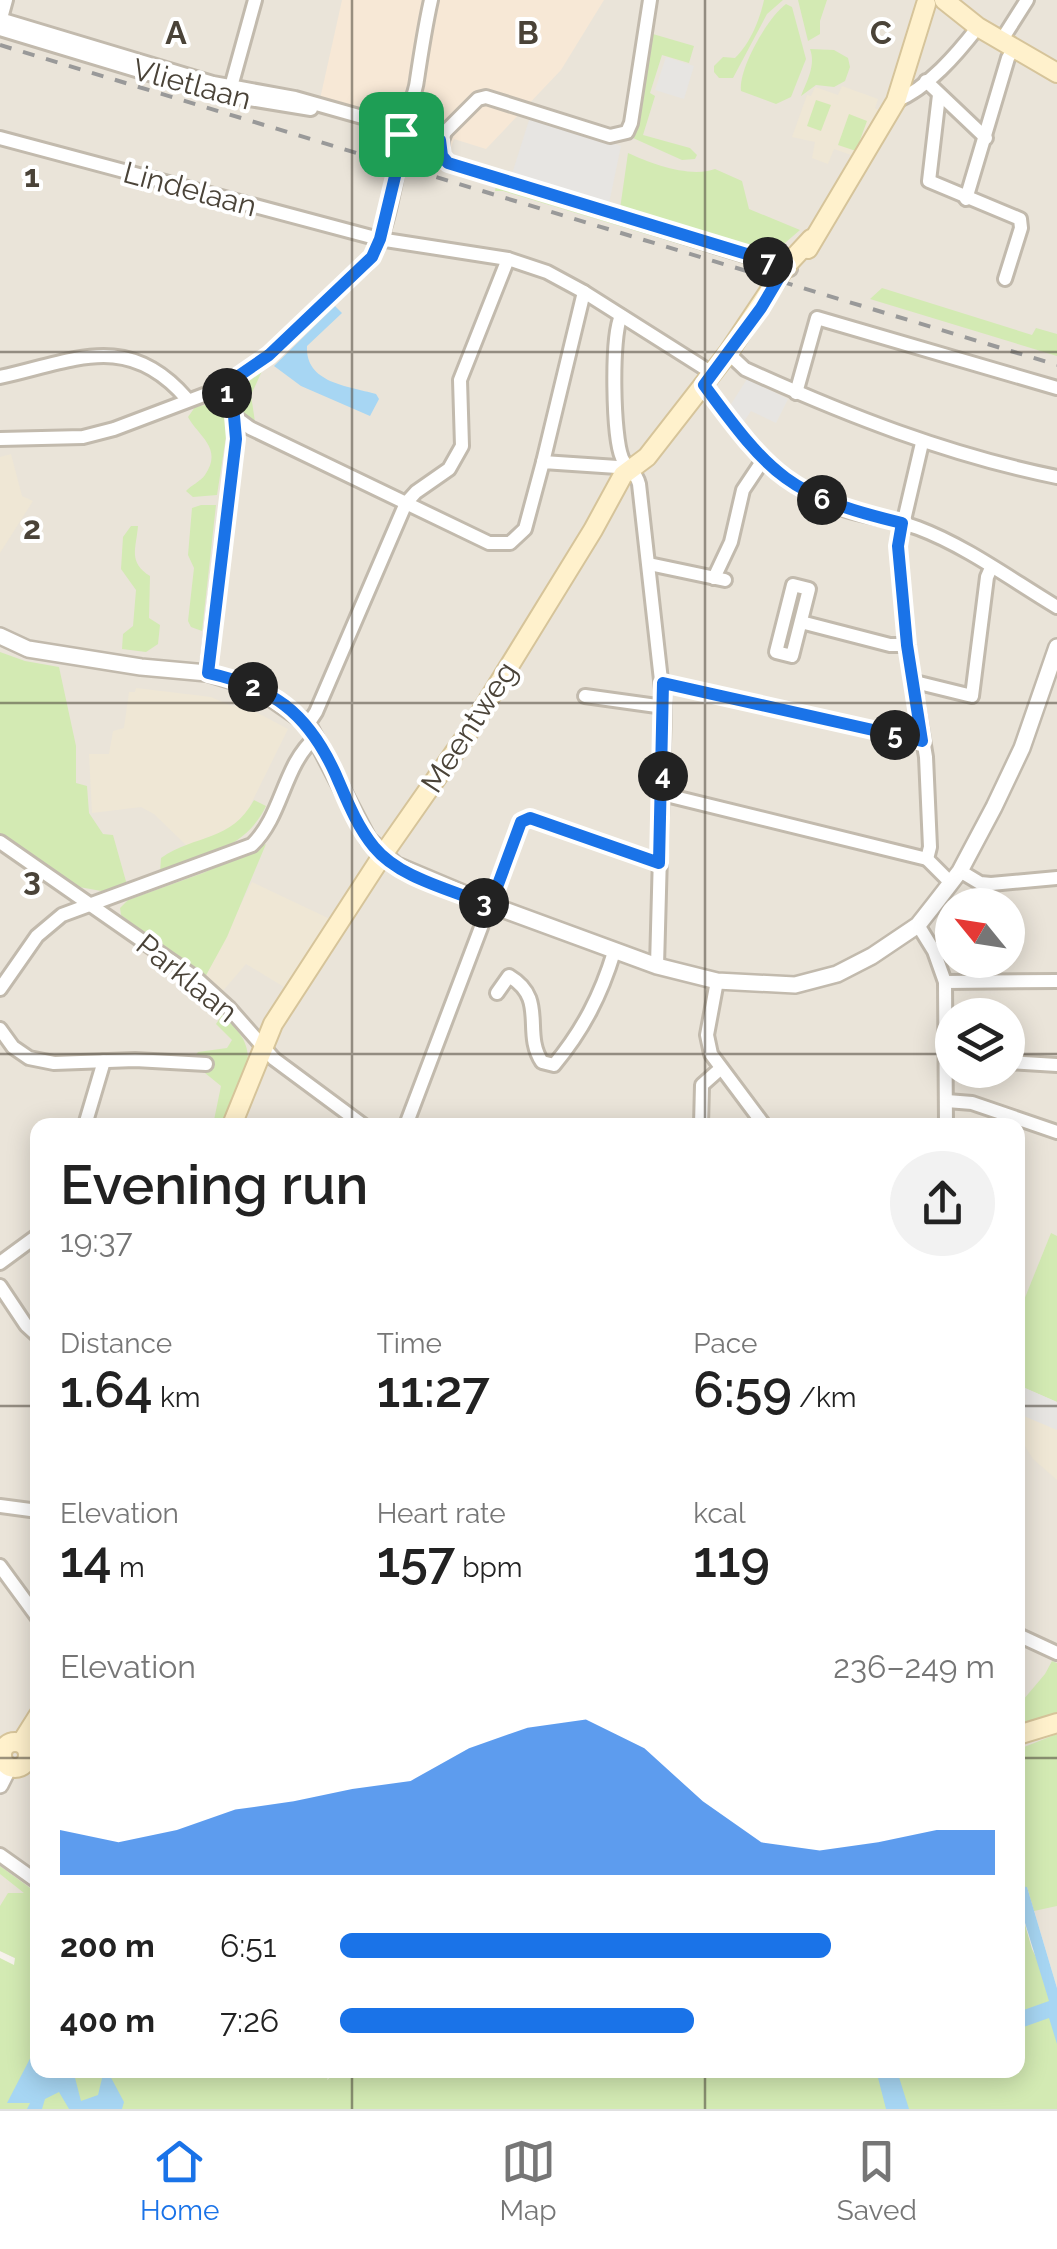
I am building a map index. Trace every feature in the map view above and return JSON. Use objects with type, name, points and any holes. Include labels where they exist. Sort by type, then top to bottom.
[{"type":"main road","points":[[934,1],[1057,74]]},
{"type":"main road","name":"Meentweg","points":[[235,1118],[263,1045],[308,967],[468,733],[593,530],[617,484],[647,457],[761,308],[771,302],[860,164],[896,101],[934,1]]},
{"type":"main road","points":[[1025,1733],[1057,1723]]},
{"type":"main road","points":[[15,1760],[28,1754],[21,1743],[30,1729]]},
{"type":"street","points":[[0,22],[6,0]]},
{"type":"street","points":[[230,92],[255,0]]},
{"type":"street","points":[[0,439],[83,437],[114,429],[224,386],[269,355],[366,264],[380,239],[403,143],[401,134],[417,82],[431,0]]},
{"type":"street","points":[[440,138],[478,99],[486,97],[610,136],[627,132],[650,0]]},
{"type":"street","points":[[966,199],[1008,58],[1008,45],[1027,0]]},
{"type":"street","name":"Vlietlaan","points":[[0,22],[230,92],[295,98],[380,122],[401,134]]},
{"type":"street","points":[[896,101],[926,82],[978,27]]},
{"type":"street","points":[[926,82],[986,138]]},
{"type":"street","points":[[939,95],[929,181],[1020,219],[1021,228],[1005,278]]},
{"type":"street","points":[[401,134],[440,138]]},
{"type":"street","name":"Lindelaan","points":[[0,138],[380,239],[508,258],[547,272],[584,292],[708,379]]},
{"type":"street","points":[[440,138],[442,156],[448,163],[789,269]]},
{"type":"street","points":[[0,989],[38,936],[62,915],[252,845],[265,832],[312,731],[406,503],[449,469],[462,446],[460,380],[508,258]]},
{"type":"street","points":[[234,416],[250,428],[490,543],[510,543],[525,530],[584,292]]},
{"type":"street","points":[[621,316],[616,326],[614,375],[621,456],[639,484],[663,683],[657,966]]},
{"type":"street","points":[[796,392],[818,318],[1057,388]]},
{"type":"street","points":[[728,353],[745,369],[922,443],[1057,477]]},
{"type":"street","points":[[0,377],[95,354],[126,360],[162,375],[187,399]]},
{"type":"street","points":[[708,379],[762,460],[786,481],[844,509],[939,537],[1057,607]]},
{"type":"street","points":[[208,673],[236,439],[234,416],[224,386]]},
{"type":"street","points":[[922,443],[898,546],[929,804],[928,859]]},
{"type":"street","points":[[649,564],[719,579],[743,490],[762,460]]},
{"type":"street","points":[[543,462],[632,468]]},
{"type":"street","points":[[914,682],[972,696],[991,568]]},
{"type":"street","points":[[793,585],[809,589],[800,622],[792,656],[776,652],[793,585]]},
{"type":"street","points":[[800,622],[890,645],[907,645]]},
{"type":"street","points":[[0,636],[28,649],[208,673],[256,688],[312,731],[350,811],[382,856],[410,873],[657,966],[718,981],[795,985],[823,978],[872,956],[918,925],[955,877],[1022,748],[1057,647]]},
{"type":"street","points":[[663,683],[922,741]]},
{"type":"street","points":[[585,696],[664,707]]},
{"type":"street","points":[[662,794],[928,859],[955,877],[980,883],[1057,878]]},
{"type":"street","points":[[409,1118],[521,822],[530,818],[659,863]]},
{"type":"street","name":"Parklaan","points":[[0,842],[197,979],[230,1008],[274,1059],[354,1118]]},
{"type":"street","points":[[918,925],[934,950],[945,982],[946,998]]},
{"type":"street","points":[[497,993],[509,976],[522,984],[531,997],[536,1054],[542,1062],[554,1064],[574,1041],[602,992],[614,952]]},
{"type":"street","points":[[718,981],[707,1034],[712,1054],[758,1118]]},
{"type":"street","points":[[945,982],[1057,982]]},
{"type":"street","points":[[0,1030],[13,1047],[29,1058],[54,1063],[206,1064]]},
{"type":"street","points":[[87,1118],[104,1061]]},
{"type":"street","points":[[1025,1063],[1057,1065]]},
{"type":"street","points":[[701,1118],[702,1085],[720,1069]]},
{"type":"street","points":[[946,1118],[947,1088]]},
{"type":"street","points":[[946,1101],[972,1104],[1014,1118]]},
{"type":"street","points":[[1025,1121],[1057,1132]]},
{"type":"street","points":[[0,1263],[30,1241]]},
{"type":"street","points":[[0,1286],[30,1329]]},
{"type":"street","points":[[0,1506],[30,1510]]},
{"type":"street","points":[[0,1566],[30,1607]]},
{"type":"street","points":[[1025,1637],[1057,1653]]},
{"type":"street","points":[[0,1785],[15,1760]]},
{"type":"street","points":[[0,1855],[30,1876]]},
{"type":"shaded area","points":[[0,0],[1057,0],[1057,1988],[1025,1887],[1025,1118],[30,1118],[30,1966],[0,1951]]},
{"type":"shaded area","points":[[342,0],[604,0],[561,70],[486,149],[454,139],[443,171],[411,162],[411,142],[399,122],[320,99]]},
{"type":"shaded area","points":[[666,57],[694,66],[684,99],[655,90]]},
{"type":"shaded area","points":[[842,86],[878,99],[875,108],[882,112],[857,157],[834,149],[828,164],[812,158],[815,142],[792,137],[807,95],[811,96],[815,87],[838,95]]},
{"type":"shaded area","points":[[530,117],[621,146],[608,208],[511,177]]},
{"type":"shaded area","points":[[747,379],[788,399],[776,423],[751,411],[741,426],[728,409]]},
{"type":"shaded area","points":[[11,454],[22,496],[33,501],[0,553],[0,457]]},
{"type":"shaded area","points":[[136,688],[211,697],[234,707],[237,702],[288,729],[245,816],[232,828],[187,846],[154,814],[141,807],[92,813],[89,754],[109,754],[113,731],[124,728],[129,692]]},
{"type":"shaded area","points":[[252,882],[330,919],[284,987],[246,964],[222,992],[204,979]]},
{"type":"shaded area","points":[[1025,1388],[1057,1402],[1057,1480],[1025,1446]]},
{"type":"shaded area","points":[[1025,1388],[1057,1402],[1057,1430],[1025,1417]]},
{"type":"green space","points":[[764,0],[783,0],[767,14],[733,78],[719,78],[714,66],[723,57],[735,58],[740,52],[754,31]]},
{"type":"green space","points":[[798,0],[827,0],[820,34],[808,41]]},
{"type":"green space","points":[[786,4],[792,7],[806,59],[791,97],[776,104],[741,91],[741,81],[756,44]]},
{"type":"green space","points":[[646,32],[694,46],[689,63],[662,55],[643,135],[690,148],[697,155],[695,159],[682,160],[633,138]]},
{"type":"green space","points":[[810,49],[834,50],[848,58],[850,67],[845,81],[834,87],[816,85],[801,96],[811,67]]},
{"type":"green space","points":[[816,100],[831,105],[821,131],[807,126]]},
{"type":"green space","points":[[849,114],[867,121],[856,151],[838,145]]},
{"type":"green space","points":[[628,153],[683,171],[715,169],[742,181],[749,209],[800,230],[770,256],[620,209]]},
{"type":"green space","points":[[496,184],[771,266],[765,270],[495,191]]},
{"type":"green space","points":[[882,288],[1032,335],[1036,328],[1057,334],[1057,356],[870,299]]},
{"type":"green space","points":[[262,371],[251,395],[255,422],[240,409],[235,396]]},
{"type":"green space","points":[[215,403],[226,420],[227,430],[217,495],[193,497],[186,491],[205,475],[212,457],[188,417],[195,407]]},
{"type":"green space","points":[[216,505],[202,631],[191,627],[188,621],[194,568],[188,555],[192,508]]},
{"type":"green space","points":[[131,526],[138,526],[136,560],[150,576],[149,618],[160,625],[158,644],[146,652],[122,649],[123,634],[133,626],[136,590],[121,569],[123,537]]},
{"type":"green space","points":[[0,652],[59,667],[76,746],[76,783],[87,786],[89,813],[103,834],[113,835],[127,885],[107,892],[79,887],[0,836]]},
{"type":"green space","points":[[254,800],[266,806],[247,832],[221,850],[160,873],[161,858],[224,830],[245,814]]},
{"type":"green space","points":[[266,844],[227,937],[204,979],[121,915],[120,908],[128,900],[203,873]]},
{"type":"green space","points":[[222,1015],[244,1041],[248,1054],[244,1079],[228,1118],[214,1118],[221,1086],[205,1073],[208,1062],[192,1061],[198,1052],[227,1048],[232,1040],[216,1024]]},
{"type":"green space","points":[[1051,1233],[1057,1236],[1057,1402],[1025,1388],[1025,1298]]},
{"type":"green space","points":[[1052,1661],[1057,1663],[1057,1718],[1025,1727],[1025,1698]]},
{"type":"green space","points":[[1057,1734],[1057,1906],[1034,1911],[1025,1887],[1025,1747]]},
{"type":"green space","points":[[0,1866],[30,1888],[30,2078],[1025,2078],[1025,1924],[1032,1949],[1057,1999],[1057,2109],[0,2109],[0,1958],[14,1965],[15,1958],[0,1951],[0,1906],[8,1893],[24,1893],[0,1874]]},
{"type":"water","points":[[335,306],[342,313],[307,346],[308,358],[313,368],[330,381],[376,394],[379,399],[370,416],[301,386],[274,366]]},
{"type":"water","points":[[1025,1887],[1057,1988],[1057,2044],[1049,2018],[1025,2027],[1025,2010],[1049,2001],[1025,1923]]},
{"type":"water","points":[[30,2059],[30,2078],[75,2078],[81,2101],[98,2095],[102,2078],[111,2078],[124,2102],[122,2109],[69,2109],[59,2092],[45,2099],[42,2109],[27,2109],[30,2103],[7,2103]]},
{"type":"water","points":[[878,2078],[899,2078],[909,2109],[886,2109]]},
{"type":"railway","points":[[0,45],[1057,365]]},
{"type":"route","points":[[401,134],[432,134],[440,140],[442,156],[448,163],[786,266],[761,308],[704,385],[748,445],[786,481],[844,509],[902,523],[898,546],[907,645],[922,741],[663,683],[659,863],[530,818],[521,822],[514,837],[490,906],[410,873],[382,856],[350,811],[308,724],[256,688],[208,673],[236,439],[234,416],[224,386],[269,355],[372,257],[403,143],[401,134]]}]
